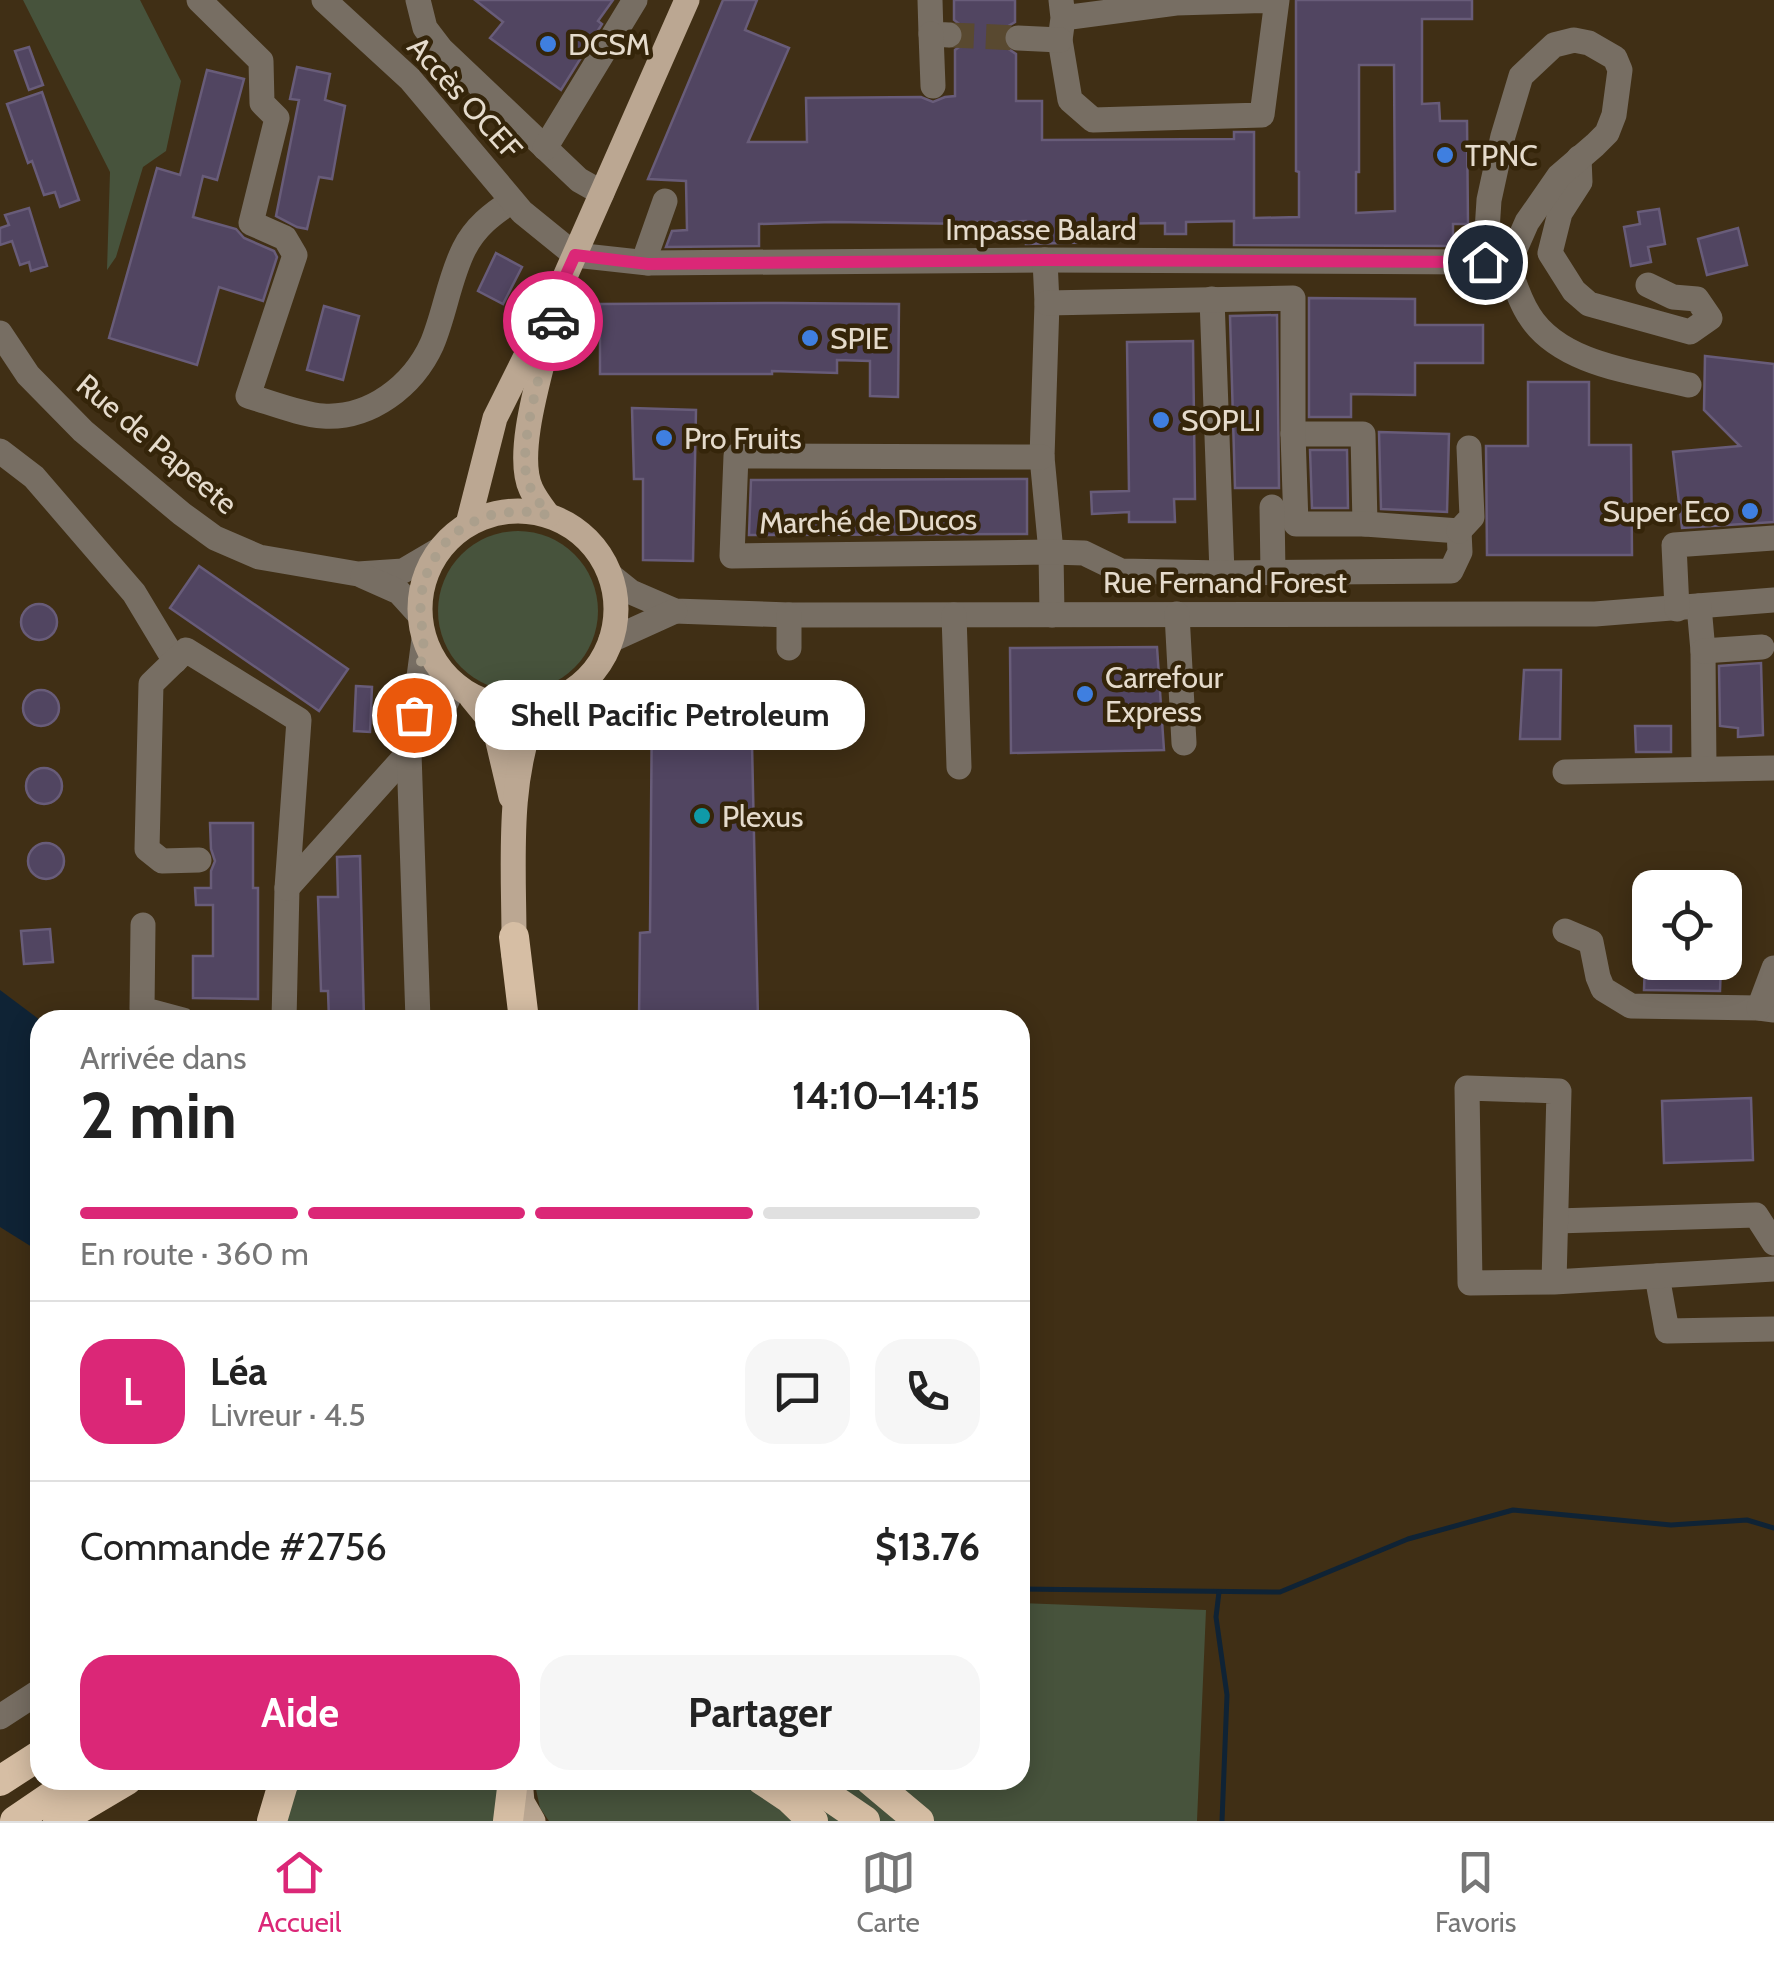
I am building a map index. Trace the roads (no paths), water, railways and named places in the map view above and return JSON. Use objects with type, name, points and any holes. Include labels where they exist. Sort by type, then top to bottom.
[{"type":"highway","points":[[514,937],[523,1010]]},
{"type":"highway","points":[[0,1782],[30,1761]]},
{"type":"highway","points":[[0,1813],[31,1790]]},
{"type":"highway","points":[[16,1821],[61,1790]]},
{"type":"highway","points":[[58,1821],[110,1790]]},
{"type":"highway","points":[[272,1821],[281,1790]]},
{"type":"highway","points":[[777,1790],[813,1821]]},
{"type":"highway","points":[[819,1790],[864,1821]]},
{"type":"highway","points":[[849,1790],[890,1821]]},
{"type":"highway","points":[[882,1790],[919,1821]]},
{"type":"highway","points":[[907,1790],[934,1821]]},
{"type":"main road","points":[[468,524],[495,418],[560,288],[687,0]]},
{"type":"main road","points":[[548,515],[531,490],[525,445],[560,288]]},
{"type":"main road","points":[[462,689],[490,703],[538,705],[562,697],[584,682],[600,663],[611,640],[616,608],[610,576],[596,550],[574,529],[548,515],[521,511],[494,514],[451,536],[423,581],[422,626],[432,656],[462,689],[494,724],[514,809]]},
{"type":"main road","points":[[513,1010],[514,809],[528,726],[538,705]]},
{"type":"street","name":"Accès OCEF","points":[[199,0],[261,61],[262,103],[277,118],[251,224],[285,238],[295,255],[248,396],[322,416],[360,412],[388,398],[413,373],[431,346],[464,248],[486,218],[512,200]]},
{"type":"street","name":"Accès OCEF","points":[[324,0],[410,78],[522,212],[575,255]]},
{"type":"street","points":[[418,0],[425,28],[440,49],[580,180],[602,193]]},
{"type":"street","points":[[545,148],[635,0]]},
{"type":"street","points":[[930,0],[940,34],[932,86]]},
{"type":"street","points":[[1018,38],[1061,19],[1176,3],[1277,0],[1262,114],[1093,120],[1070,100],[1061,19]]},
{"type":"street","points":[[1497,264],[1559,176],[1607,133],[1614,114],[1620,70],[1615,58],[1603,50],[1574,40],[1554,45],[1521,76],[1489,200],[1497,264],[1530,318],[1555,342],[1584,359],[1689,385]]},
{"type":"street","points":[[1579,158],[1580,182],[1560,213],[1550,252],[1574,291],[1588,304],[1690,332],[1710,318],[1697,300],[1673,297],[1648,285]]},
{"type":"street","points":[[648,264],[648,252],[665,201]]},
{"type":"street","name":"Impasse Balard","points":[[575,255],[648,264],[1045,260],[1497,264]]},
{"type":"street","points":[[1045,260],[1042,457],[1052,614]]},
{"type":"street","points":[[1047,303],[1292,298],[1296,524],[1366,524],[1459,531]]},
{"type":"street","points":[[1212,299],[1222,573]]},
{"type":"street","name":"Rue de Papeete","points":[[0,333],[28,375],[84,431],[215,538],[259,556],[358,574],[403,571],[438,552]]},
{"type":"street","points":[[1293,434],[1363,434],[1366,524]]},
{"type":"street","name":"Marché de Ducos","points":[[1042,457],[736,456],[732,556],[1051,552],[1084,554],[1121,571],[1452,571],[1460,552],[1459,531],[1472,517],[1469,448]]},
{"type":"street","points":[[0,450],[34,477],[134,593],[175,660]]},
{"type":"street","points":[[1272,507],[1273,573]]},
{"type":"street","points":[[1704,769],[1695,624],[1674,545],[1774,538]]},
{"type":"street","name":"Rue de Papeete","points":[[358,574],[399,592],[422,626]]},
{"type":"street","name":"Rue Fernand Forest","points":[[610,576],[631,592],[675,611],[789,615],[1594,614],[1695,624],[1774,600]]},
{"type":"street","name":"Rue Fernand Forest","points":[[611,640],[675,611]]},
{"type":"street","points":[[1177,614],[1184,743]]},
{"type":"street","points":[[789,615],[789,648]]},
{"type":"street","points":[[954,615],[959,768]]},
{"type":"street","points":[[1695,624],[1762,646]]},
{"type":"street","points":[[418,1010],[409,753],[422,626]]},
{"type":"street","points":[[199,860],[162,860],[147,848],[151,684],[186,650],[299,720],[287,888],[284,1010]]},
{"type":"street","points":[[287,888],[462,689]]},
{"type":"street","points":[[1565,772],[1774,768]]},
{"type":"street","points":[[143,925],[142,1008],[149,1010]]},
{"type":"street","points":[[1565,931],[1591,942],[1604,989],[1630,1006],[1767,1009],[1774,968]]},
{"type":"street","points":[[1554,1282],[1559,1091],[1467,1088],[1470,1283],[1554,1282],[1774,1269]]},
{"type":"street","points":[[1556,1221],[1756,1215],[1774,1242]]},
{"type":"street","points":[[1657,1276],[1667,1331],[1774,1330]]},
{"type":"street","points":[[0,1717],[30,1698]]},
{"type":"water","points":[[0,990],[30,1012],[30,1246],[0,1227]]},
{"type":"waterway","points":[[1030,1589],[1280,1592],[1408,1539],[1513,1510],[1671,1525],[1747,1520],[1774,1528]]},
{"type":"waterway","points":[[1219,1592],[1216,1617],[1227,1695],[1222,1821]]},
{"type":"tunnel","points":[[949,35],[1018,38]]},
{"type":"place","name":"DCSM","points":[[548,44]]},
{"type":"place","name":"TPNC","points":[[1445,155]]},
{"type":"place","name":"SPIE","points":[[810,338]]},
{"type":"place","name":"SOPLI","points":[[1161,420]]},
{"type":"place","name":"Pro Fruits","points":[[664,438]]},
{"type":"place","name":"Super Eco","points":[[1750,511]]},
{"type":"place","name":"Carrefour Express","points":[[1085,694]]},
{"type":"place","name":"Shell Pacific Petroleum","points":[[414,715]]},
{"type":"place","name":"Plexus","points":[[702,816]]}]
